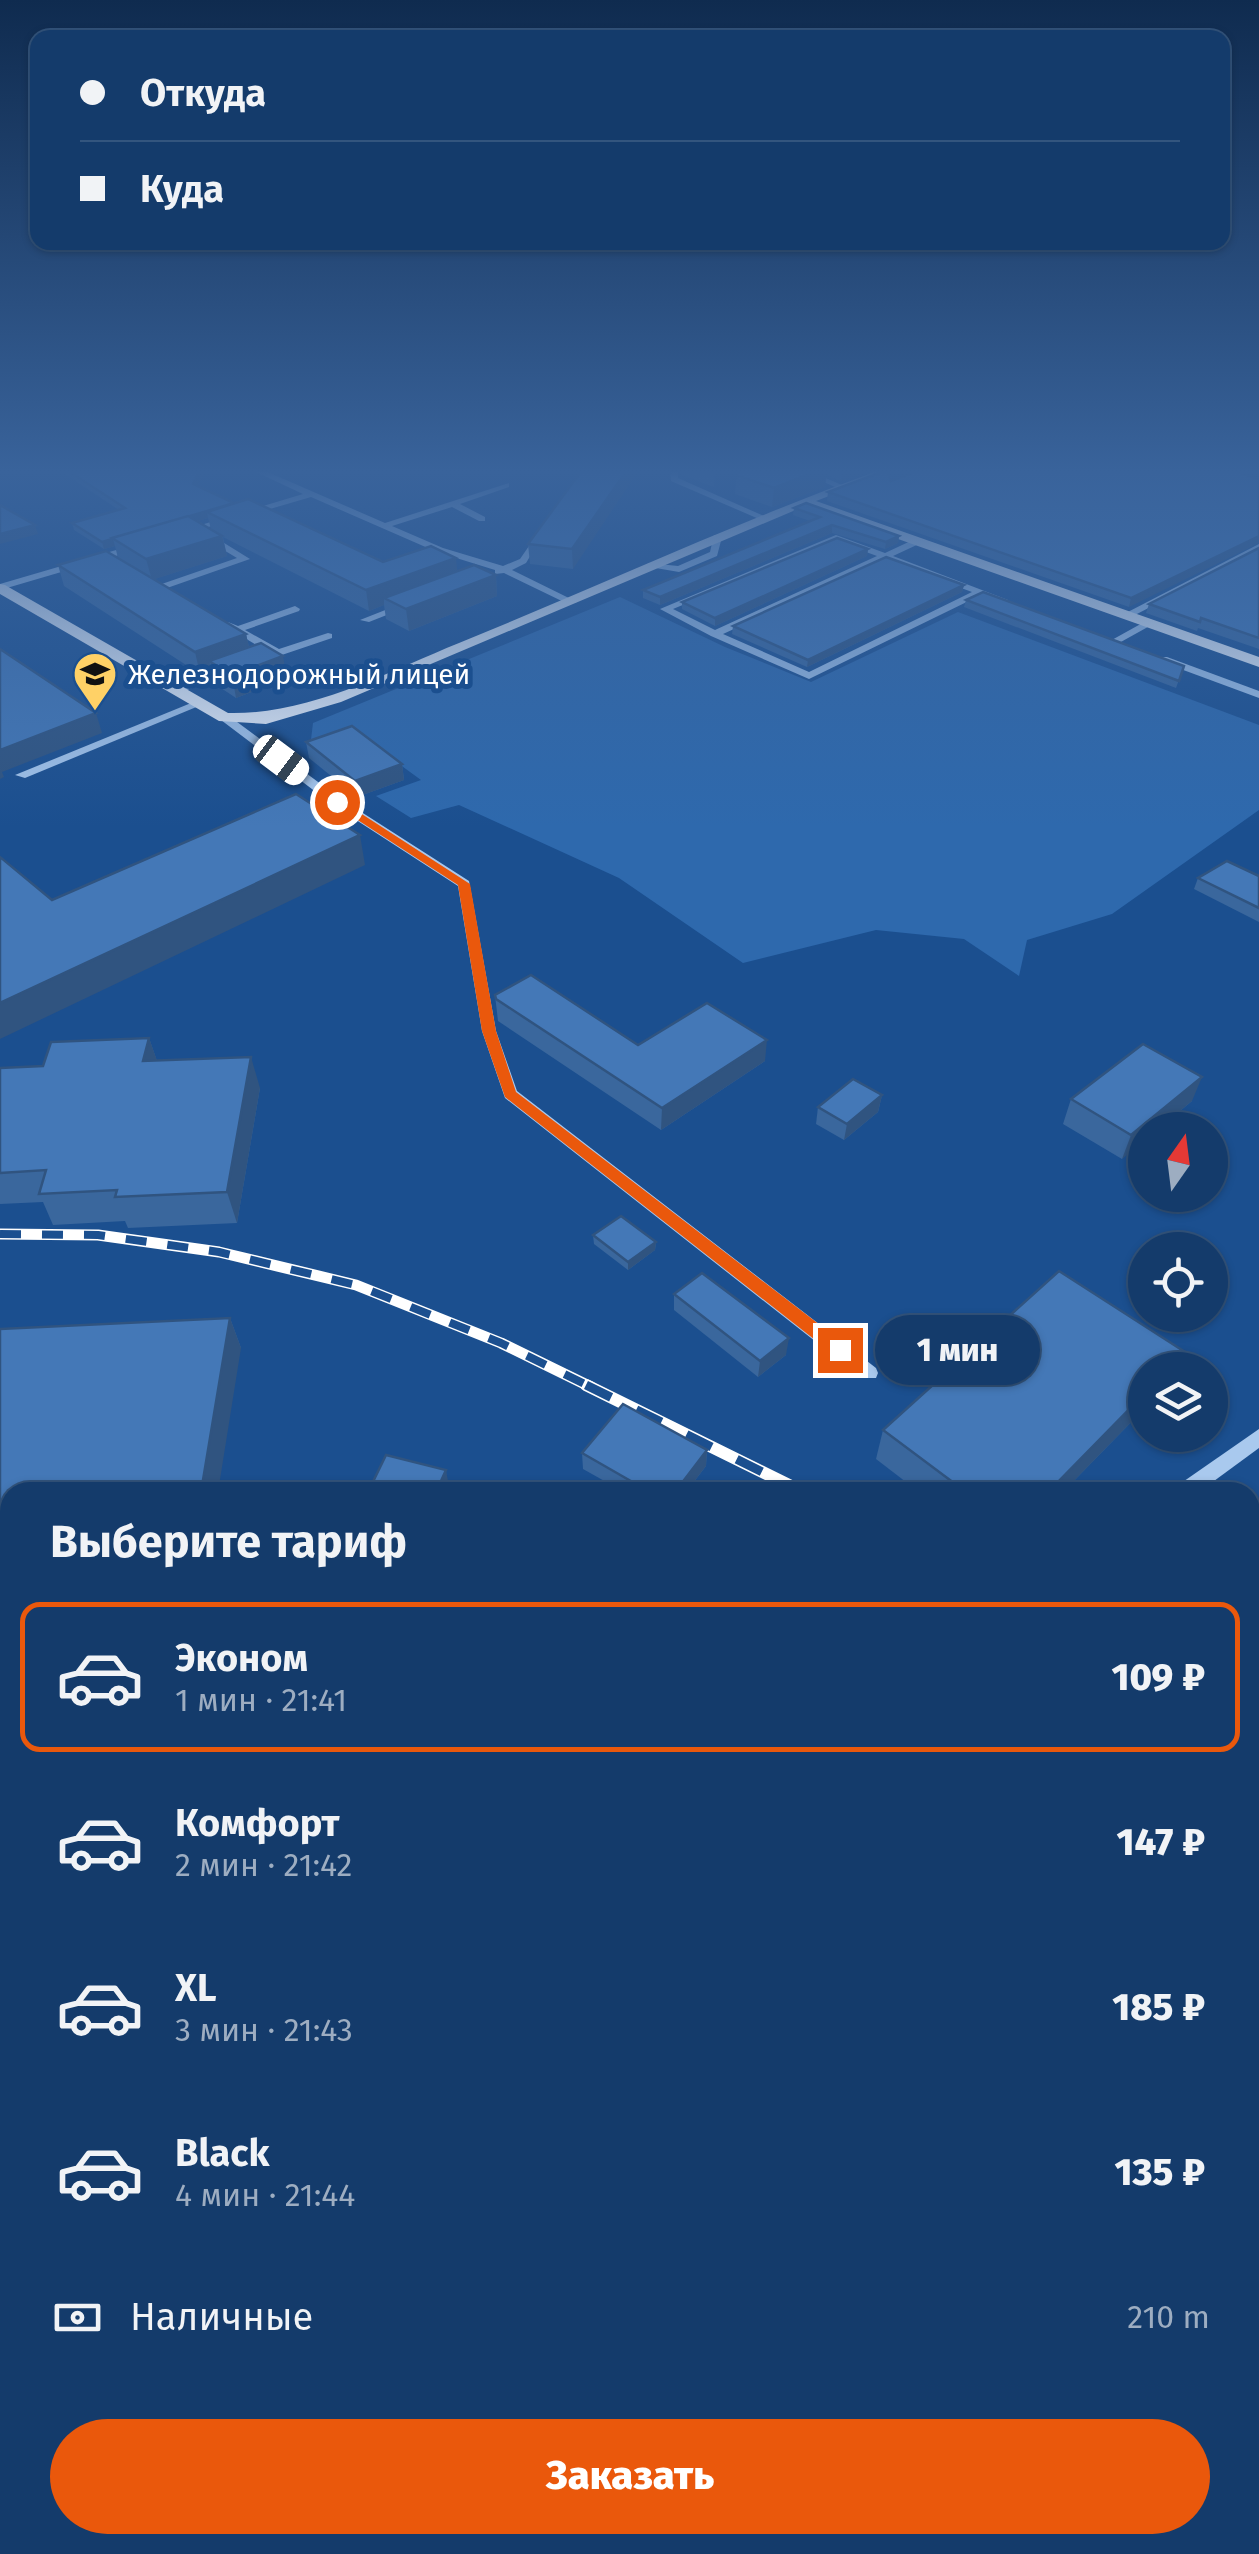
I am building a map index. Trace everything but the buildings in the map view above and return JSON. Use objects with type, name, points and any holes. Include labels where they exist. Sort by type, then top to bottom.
[{"type":"main road","points":[[2,589],[225,718],[266,719],[335,699],[600,589]]},
{"type":"main road","points":[[1056,589],[1259,662]]},
{"type":"street","points":[[161,589],[190,605]]},
{"type":"street","points":[[551,589],[572,602]]},
{"type":"street","points":[[713,589],[665,609],[808,676],[980,592]]},
{"type":"street","points":[[715,634],[812,589]]},
{"type":"street","points":[[972,589],[1014,604]]},
{"type":"street","points":[[1129,614],[1176,589]]},
{"type":"street","points":[[365,620],[418,601]]},
{"type":"street","points":[[237,630],[295,609]]},
{"type":"street","points":[[221,622],[278,653]]},
{"type":"street","points":[[1115,641],[1150,623]]},
{"type":"street","points":[[1098,635],[1133,648]]},
{"type":"street","points":[[178,690],[328,636]]},
{"type":"street","points":[[1151,655],[1259,695]]},
{"type":"street","points":[[21,775],[200,703]]},
{"type":"street","points":[[225,718],[337,802],[464,884],[489,1031],[510,1094],[869,1373]]},
{"type":"street","points":[[1198,1482],[1259,1438]]},
{"type":"shaded area","points":[[620,597],[811,682],[958,612],[1259,725],[1259,810],[1112,914],[1027,940],[1019,976],[964,939],[876,930],[743,963],[619,878],[459,805],[411,818],[376,796],[421,780],[358,734],[310,748],[313,723]]},
{"type":"railway","points":[[0,1234],[98,1235],[219,1252],[356,1285],[501,1343],[591,1387]]},
{"type":"railway","points":[[586,1385],[783,1482]]},
{"type":"place","name":"Железнодорожный лицей","points":[[95,712]]},
{"type":"route","points":[[337,802],[464,884],[489,1031],[510,1094],[840,1350]]}]
